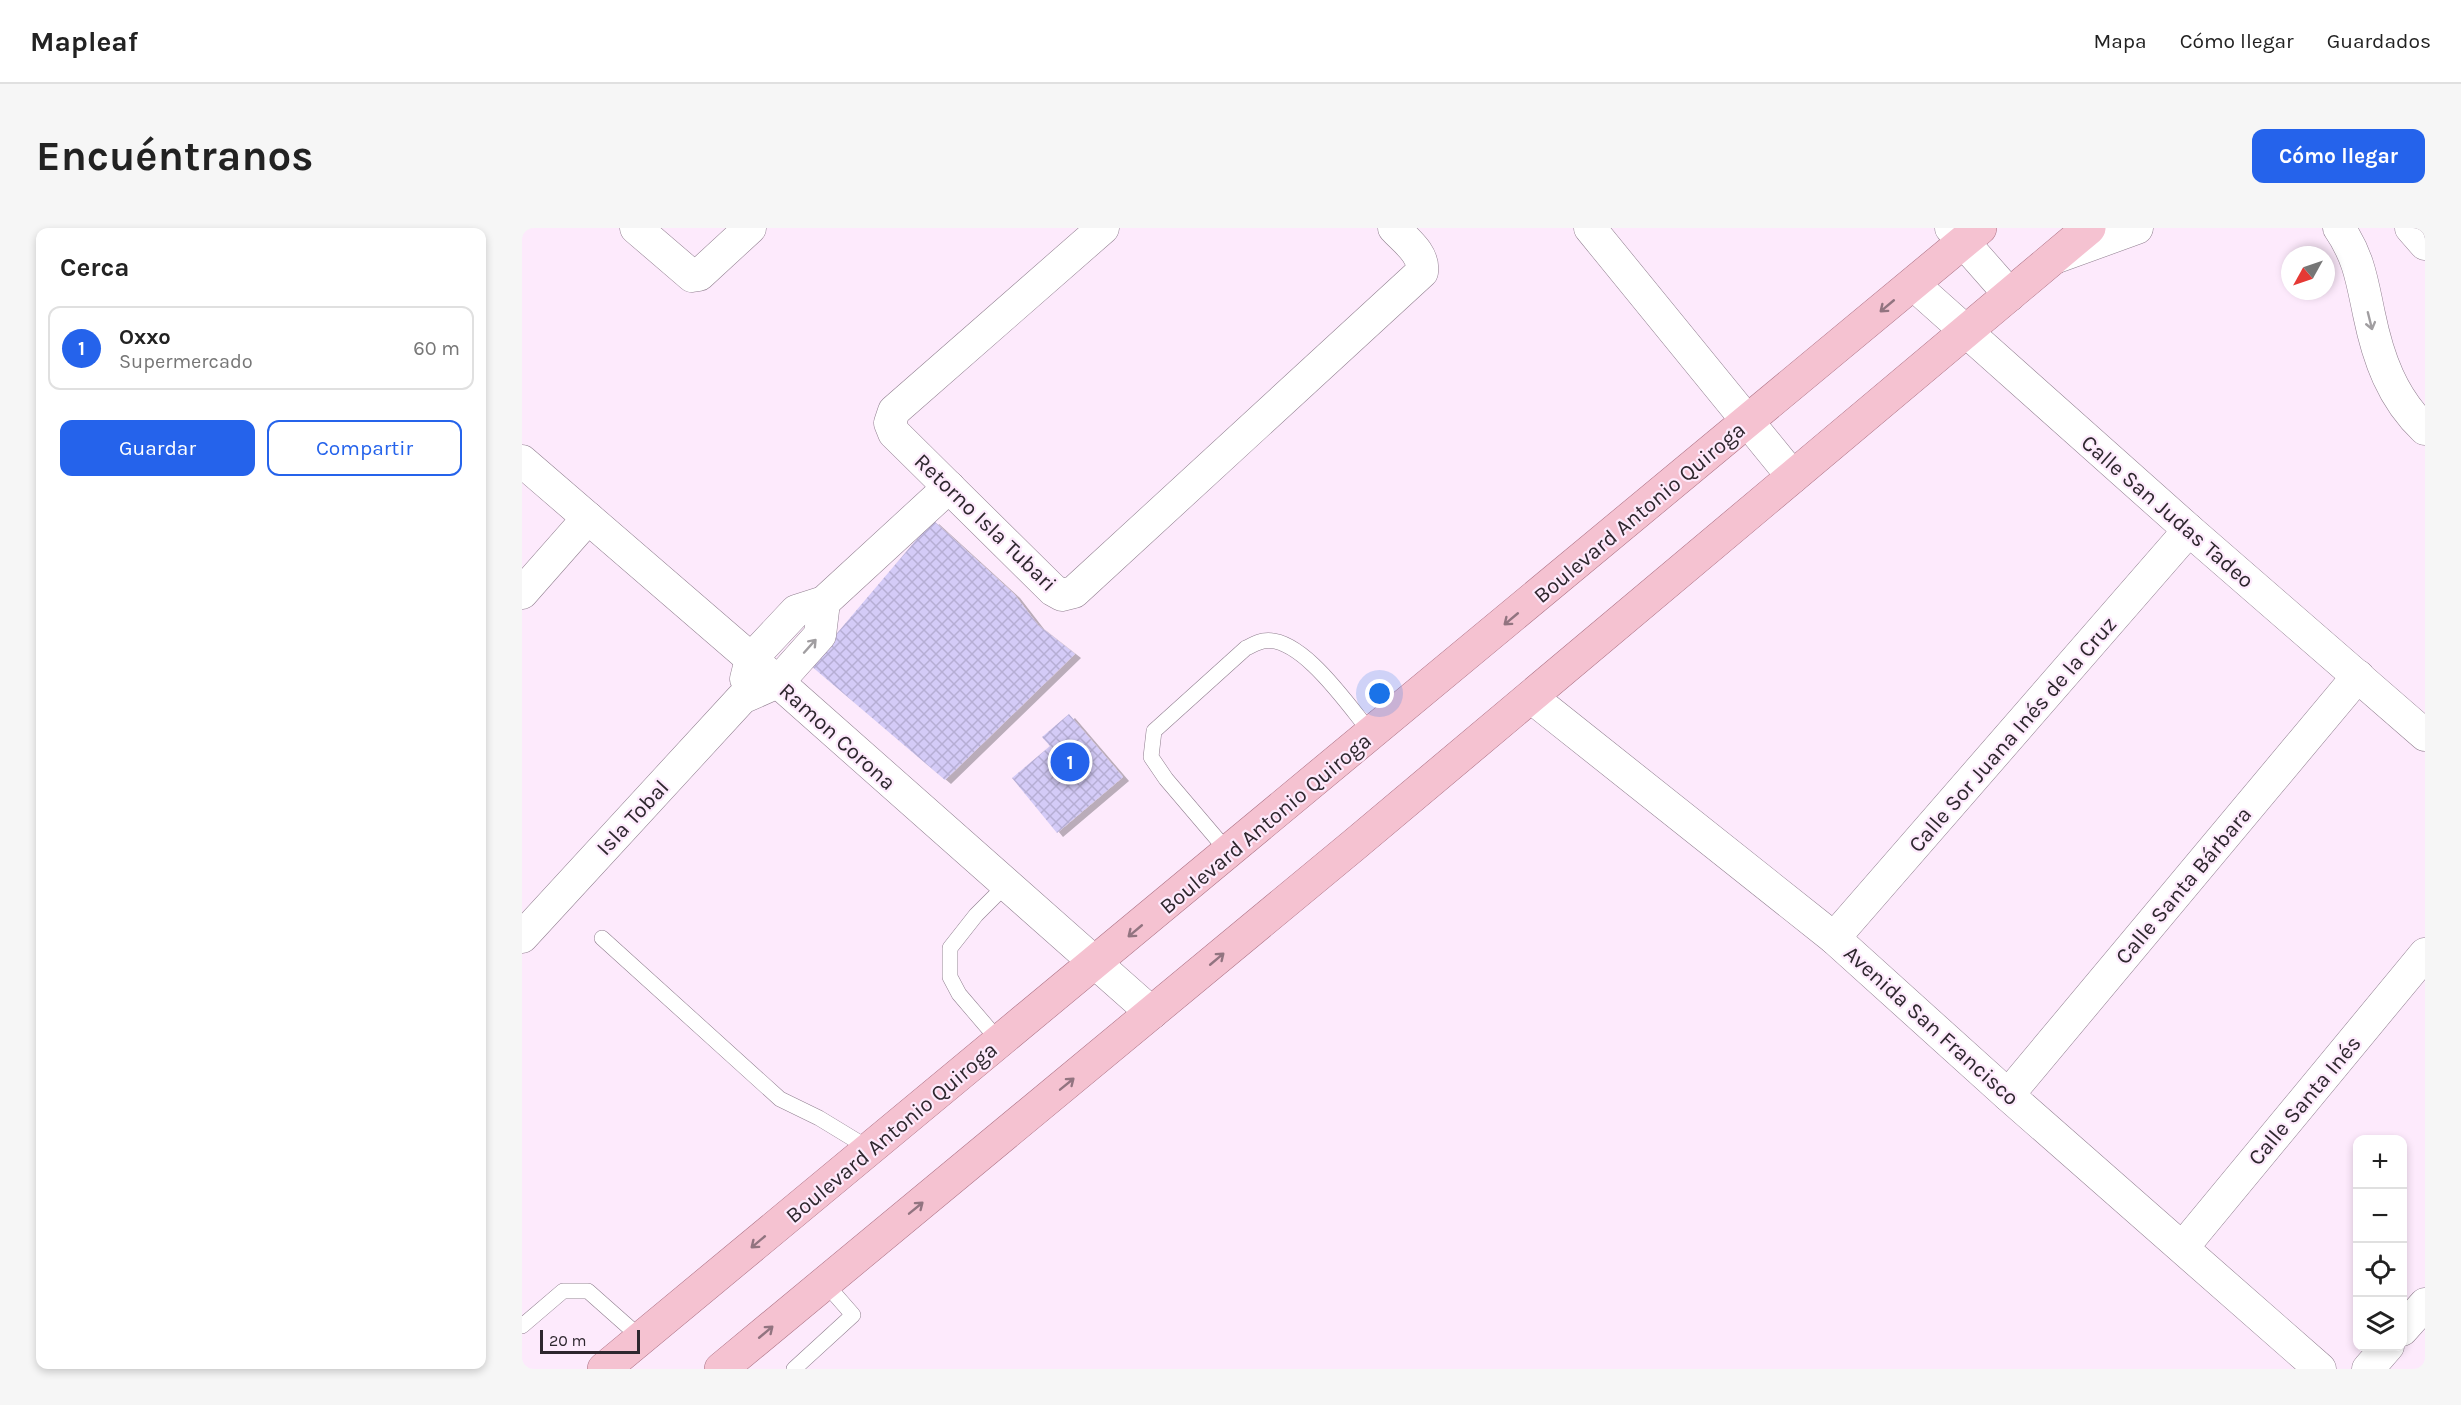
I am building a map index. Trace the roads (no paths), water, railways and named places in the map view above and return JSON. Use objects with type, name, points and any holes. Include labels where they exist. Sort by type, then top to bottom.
[{"type":"main road","points":[[734,1365],[825,1282],[1152,1013],[2090,228]]},
{"type":"main road","name":"Boulevard Antonio Quiroga","points":[[604,1369],[1750,421],[1913,284],[1965,233]]},
{"type":"street","points":[[636,228],[692,276],[699,275],[750,228]]},
{"type":"street","name":"Retorno Isla Tubari","points":[[1103,228],[894,411],[890,423],[894,433],[1053,590],[1062,595],[1074,592],[1422,272],[1423,264],[1419,255],[1394,228]]},
{"type":"street","points":[[1590,228],[1750,421],[1793,477]]},
{"type":"street","points":[[2053,258],[2138,228]]},
{"type":"street","points":[[2339,228],[2351,245],[2359,263],[2382,366],[2400,399],[2425,429]]},
{"type":"street","points":[[2411,228],[2425,244]]},
{"type":"street","points":[[1965,233],[2010,295]]},
{"type":"street","name":"Calle San Judas Tadeo","points":[[1913,284],[2190,531],[2425,735]]},
{"type":"street","name":"Ramon Corona","points":[[522,461],[778,682],[1152,1013]]},
{"type":"street","points":[[751,659],[796,611],[824,602],[949,487]]},
{"type":"street","points":[[522,593],[588,518]]},
{"type":"street","name":"Calle Sor Juana Inés de la Cruz","points":[[1834,938],[2190,531]]},
{"type":"street","name":"Isla Tobal","points":[[522,938],[742,698],[778,682],[820,635],[824,602]]},
{"type":"street","name":"Isla Tobal","points":[[742,698],[751,659]]},
{"type":"street","name":"Calle Santa Bárbara","points":[[2008,1095],[2358,676]]},
{"type":"street","name":"Avenida San Francisco","points":[[1531,697],[1834,938],[2008,1095],[2320,1369]]},
{"type":"street","name":"Calle Santa Inés","points":[[2183,1247],[2425,954]]},
{"type":"street","points":[[2407,1325],[2425,1304]]},
{"type":"street","points":[[2368,1369],[2384,1351]]},
{"type":"lane","points":[[1229,853],[1166,779],[1151,757],[1155,731],[1246,648],[1264,640],[1289,646],[1310,660],[1371,734]]},
{"type":"lane","points":[[1000,1042],[959,994],[950,977],[950,948],[976,915],[1006,885]]},
{"type":"lane","points":[[602,938],[780,1099],[819,1118],[870,1149]]},
{"type":"lane","points":[[794,1369],[854,1315],[825,1282]]},
{"type":"lane","points":[[522,1326],[562,1291],[588,1290],[641,1338]]},
{"type":"place","name":"Oxxo","points":[[1070,762]]}]
